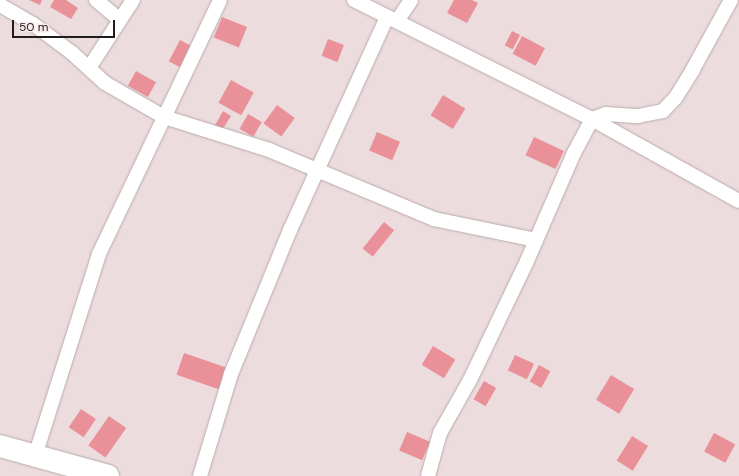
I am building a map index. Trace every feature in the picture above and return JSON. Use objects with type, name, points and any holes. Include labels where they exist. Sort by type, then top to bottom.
[{"type":"highway","points":[[0,446],[108,476]]},
{"type":"street","points":[[96,0],[120,20]]},
{"type":"street","points":[[89,68],[133,0]]},
{"type":"street","points":[[35,456],[99,254],[220,0]]},
{"type":"street","points":[[354,0],[592,119],[739,201]]},
{"type":"street","points":[[200,476],[230,374],[290,230],[318,169],[392,19],[411,0]]},
{"type":"street","points":[[428,476],[440,433],[470,380],[536,240],[574,153],[592,119],[606,114],[638,116],[663,111],[676,97],[688,78],[731,0]]},
{"type":"street","points":[[0,5],[33,24],[89,68],[104,84],[164,117],[268,150],[318,169],[434,219],[536,240]]},
{"type":"building","points":[[29,0],[42,0],[40,5]]},
{"type":"building","points":[[54,0],[66,0],[78,8],[71,19],[50,7]]},
{"type":"building","points":[[454,0],[472,0],[478,3],[467,23],[447,13]]},
{"type":"building","points":[[222,17],[247,27],[239,48],[214,37]]},
{"type":"building","points":[[512,31],[520,35],[513,49],[505,45]]},
{"type":"building","points":[[522,36],[545,48],[536,66],[513,54]]},
{"type":"building","points":[[328,39],[344,45],[337,62],[322,56]]},
{"type":"building","points":[[180,40],[193,47],[182,68],[169,61]]},
{"type":"building","points":[[136,71],[156,82],[148,97],[128,86]]},
{"type":"building","points":[[231,80],[254,93],[241,115],[218,103]]},
{"type":"building","points":[[443,95],[465,108],[453,129],[431,116]]},
{"type":"building","points":[[277,105],[295,118],[281,137],[263,124]]},
{"type":"building","points":[[223,111],[231,116],[220,133],[213,129]]},
{"type":"building","points":[[248,114],[262,122],[253,137],[240,129]]},
{"type":"building","points":[[377,132],[400,142],[392,160],[369,150]]},
{"type":"building","points":[[534,137],[564,151],[555,169],[526,155]]},
{"type":"building","points":[[384,222],[394,230],[373,257],[363,248]]},
{"type":"building","points":[[433,346],[455,359],[444,378],[422,365]]},
{"type":"building","points":[[184,353],[227,368],[220,390],[177,375]]},
{"type":"building","points":[[515,355],[534,364],[527,379],[508,370]]},
{"type":"building","points":[[539,365],[550,371],[541,388],[530,382]]},
{"type":"building","points":[[611,375],[634,389],[619,414],[596,400]]},
{"type":"building","points":[[484,381],[496,388],[486,406],[474,399]]},
{"type":"building","points":[[81,409],[96,419],[84,437],[69,427]]},
{"type":"building","points":[[109,416],[126,428],[106,458],[88,445]]},
{"type":"building","points":[[407,432],[430,442],[422,460],[399,450]]},
{"type":"building","points":[[714,433],[735,444],[725,463],[704,452]]},
{"type":"building","points":[[632,436],[648,446],[633,471],[617,461]]}]
